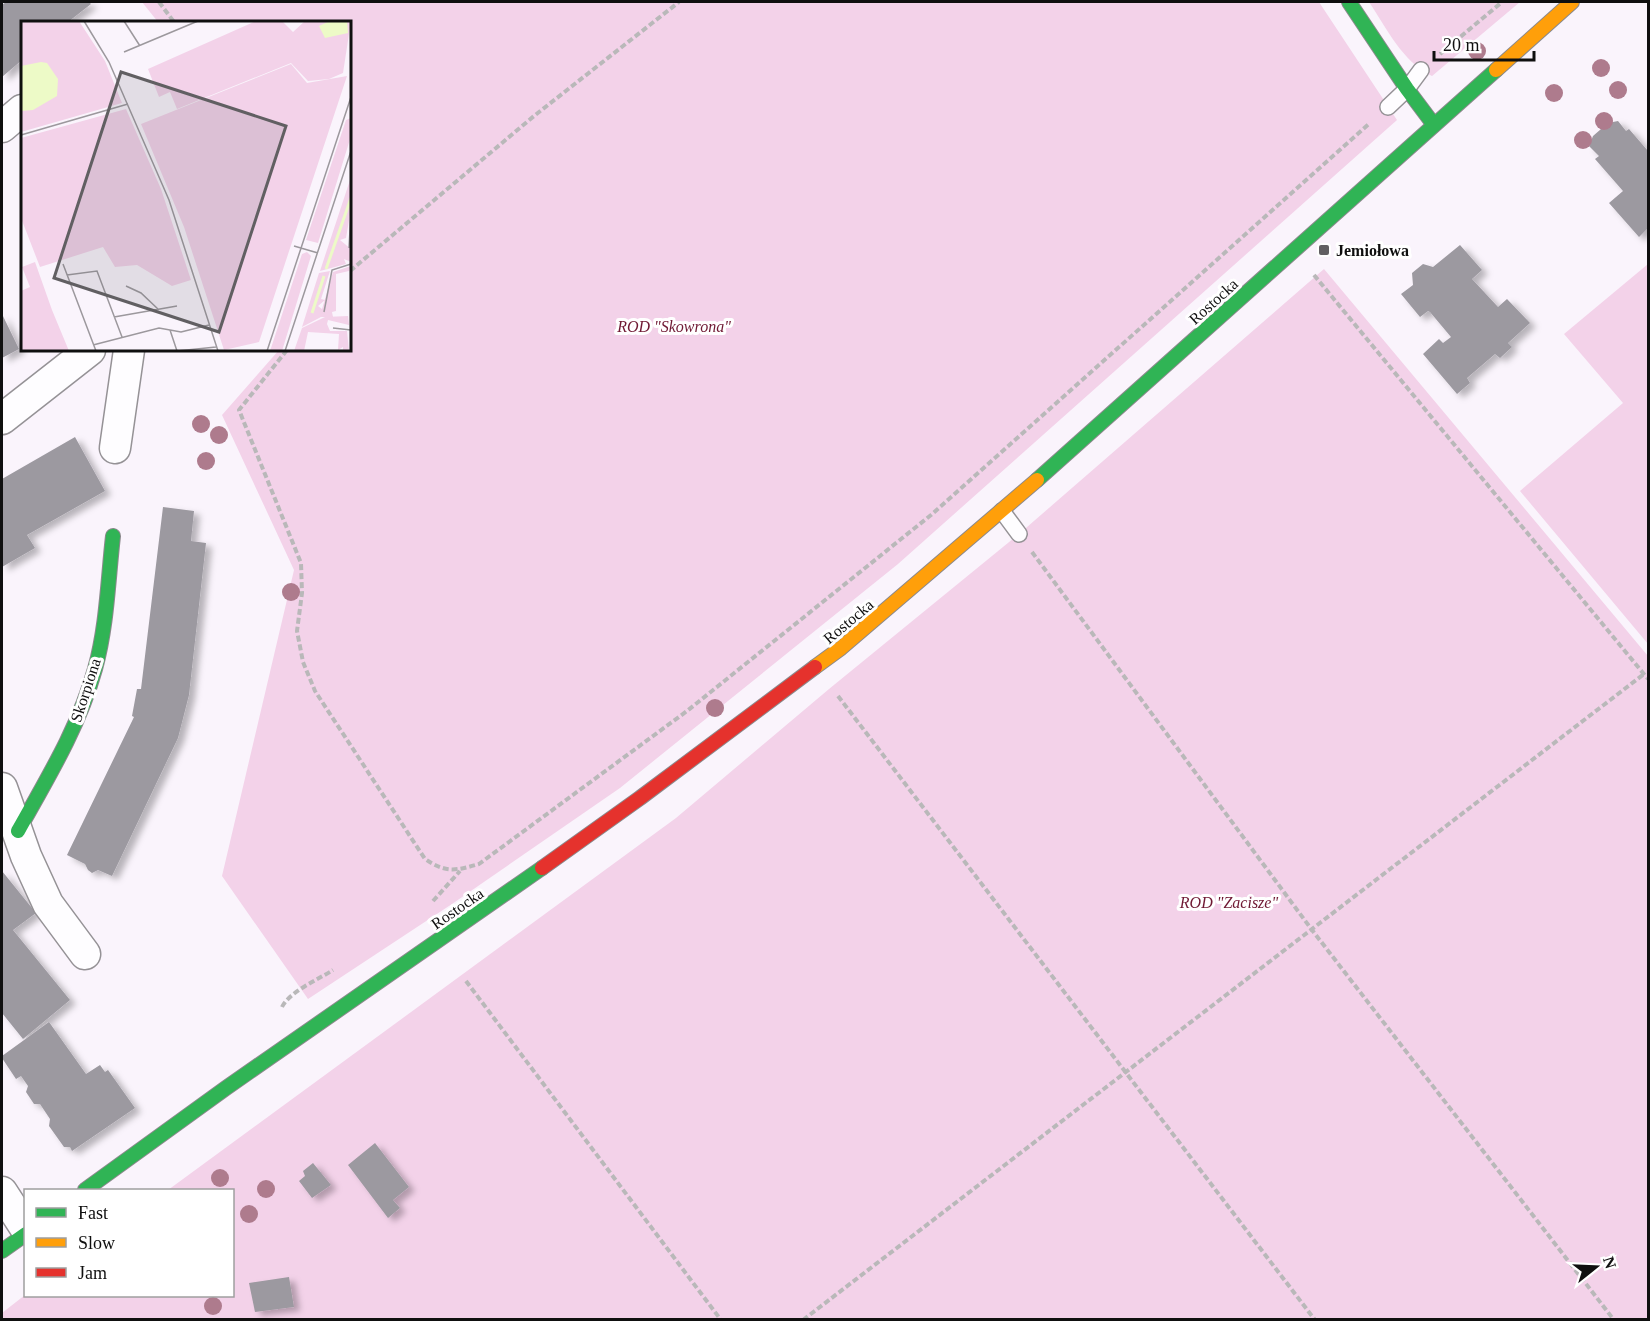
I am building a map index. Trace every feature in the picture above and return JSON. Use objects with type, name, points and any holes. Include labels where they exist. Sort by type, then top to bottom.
[{"type":"street","points":[[1349,2],[1434,125]]},
{"type":"street","name":"Rostocka","points":[[88,1189],[226,1088],[456,929],[792,686],[850,640],[1002,511],[1572,2]]},
{"type":"street","points":[[2,127],[21,111]]},
{"type":"street","points":[[2,419],[89,351]]},
{"type":"street","points":[[115,448],[129,351]]},
{"type":"street","name":"Skorpiona","points":[[18,831],[61,753],[95,668],[104,613],[112,536]]},
{"type":"street","points":[[2,788],[34,874],[48,904],[85,954]]},
{"type":"street","points":[[2,1192],[24,1228]]},
{"type":"street","points":[[2,1251],[24,1233]]},
{"type":"lane","points":[[1388,107],[1407,89],[1421,70]]},
{"type":"lane","points":[[1002,511],[1019,534]]},
{"type":"path","points":[[159,2],[173,21]]},
{"type":"path","points":[[351,270],[534,116],[679,2]]},
{"type":"path","points":[[1421,70],[1502,2]]},
{"type":"path","points":[[286,351],[239,410],[302,563],[302,593],[297,631],[303,662],[315,691],[425,859],[441,869],[460,870],[479,864],[687,711],[931,515],[1388,107]]},
{"type":"path","points":[[1315,276],[1648,679]]},
{"type":"path","points":[[1019,534],[1312,930],[1614,1320]]},
{"type":"path","points":[[802,1320],[1644,674]]},
{"type":"path","points":[[838,696],[1127,1071],[1315,1320]]},
{"type":"path","points":[[466,981],[721,1320]]},
{"type":"green space","name":"ROD \"Skowrona\"","points":[[142,2],[1319,2],[1397,120],[898,564],[620,788],[452,904],[308,999],[222,876],[294,570],[222,415],[278,351],[351,351],[351,21],[157,21]]},
{"type":"green space","points":[[1369,2],[1520,2],[1432,76],[1421,70],[1404,53]]},
{"type":"green space","points":[[1648,264],[1648,644],[1520,491],[1623,403],[1564,334]]},
{"type":"green space","name":"ROD \"Zacisze\"","points":[[1324,269],[1648,656],[1648,1319],[2,1320],[2,1313],[24,1296],[234,1297],[234,1189],[169,1189],[676,818],[1019,534]]},
{"type":"building","points":[[6,2],[89,2],[91,4],[69,21],[21,21],[21,61],[2,77],[2,5]]},
{"type":"building","points":[[1618,121],[1626,131],[1629,129],[1648,151],[1648,228],[1639,237],[1609,203],[1623,191],[1595,159],[1599,156],[1589,146],[1593,136],[1608,123]]},
{"type":"building","points":[[1460,245],[1482,270],[1472,279],[1498,307],[1507,299],[1530,323],[1508,343],[1512,347],[1500,358],[1495,354],[1467,378],[1470,383],[1457,394],[1423,354],[1439,339],[1443,343],[1451,337],[1430,312],[1420,317],[1401,294],[1413,285],[1412,273],[1423,264],[1433,267]]},
{"type":"building","points":[[2,314],[19,349],[2,358]]},
{"type":"building","points":[[75,437],[105,491],[27,535],[35,548],[2,567],[2,479]]},
{"type":"building","points":[[163,507],[194,511],[191,541],[206,543],[189,695],[178,738],[112,876],[98,870],[92,873],[85,864],[67,855],[134,717],[132,716],[137,689],[141,689]]},
{"type":"building","points":[[2,871],[36,913],[13,930],[70,1000],[23,1039],[2,1013]]},
{"type":"building","points":[[49,1022],[86,1074],[100,1065],[105,1072],[108,1070],[135,1108],[72,1151],[70,1147],[64,1147],[49,1126],[50,1119],[40,1104],[34,1104],[26,1092],[28,1086],[21,1076],[16,1079],[2,1058]]},
{"type":"building","points":[[375,1143],[409,1187],[393,1200],[400,1208],[388,1218],[348,1165]]},
{"type":"building","points":[[313,1163],[331,1185],[312,1198],[299,1181],[305,1176],[303,1171]]},
{"type":"building","points":[[289,1277],[294,1307],[255,1312],[249,1283]]},
{"type":"traffic: fast","points":[[1349,2],[1434,125]]},
{"type":"traffic: fast","points":[[1037,480],[1496,70]]},
{"type":"traffic: fast","points":[[18,831],[71,732],[95,669],[107,603],[113,536]]},
{"type":"traffic: fast","points":[[86,1189],[226,1088],[542,868]]},
{"type":"traffic: fast","points":[[2,1251],[24,1235]]},
{"type":"traffic: slow","points":[[1496,70],[1572,2]]},
{"type":"traffic: slow","points":[[815,667],[841,648],[1037,480]]},
{"type":"traffic: jam","points":[[542,868],[815,667]]},
{"type":"place","name":"Jemiołowa","points":[[1324,250]]}]
